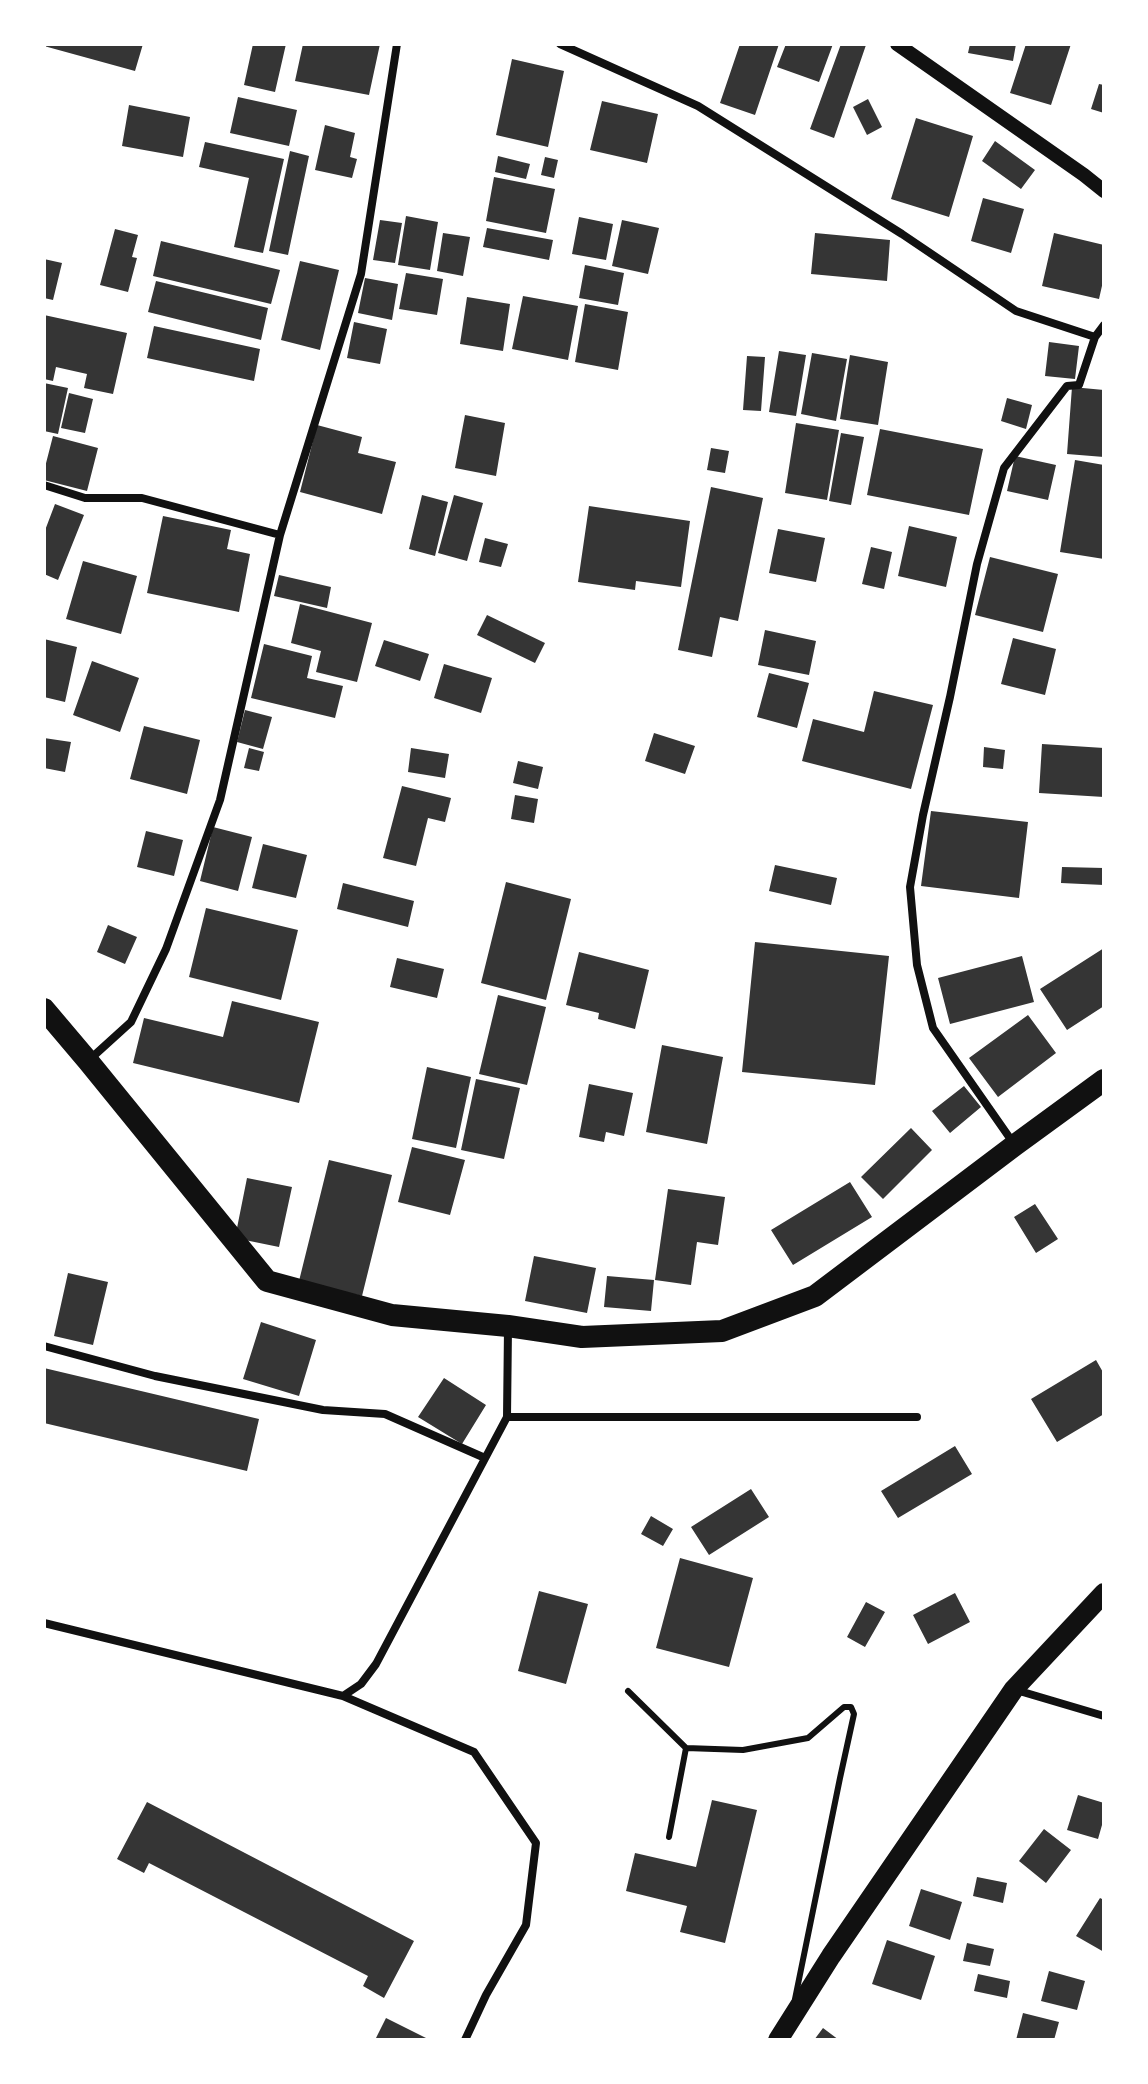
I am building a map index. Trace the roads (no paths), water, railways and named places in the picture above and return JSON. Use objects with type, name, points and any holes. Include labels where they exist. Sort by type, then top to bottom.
[{"type":"highway","points":[[44,1009],[267,1281],[392,1315],[508,1326],[582,1337],[722,1331],[815,1296],[1104,1080]]},
{"type":"main road","points":[[778,2040],[831,1956],[1014,1689],[1104,1593]]},
{"type":"street","points":[[88,1061],[131,1022],[166,949],[220,800],[280,535],[361,274],[397,44]]},
{"type":"street","points":[[560,44],[698,106],[902,234],[1016,311],[1095,337]]},
{"type":"street","points":[[899,45],[1104,191]]},
{"type":"street","points":[[1015,1145],[933,1028],[917,965],[910,887],[977,564],[1004,468],[1067,386],[1079,385],[1095,337],[1104,325]]},
{"type":"street","points":[[44,485],[85,498],[142,498],[280,535]]},
{"type":"street","points":[[343,1696],[361,1684],[376,1664],[507,1417],[508,1326]]},
{"type":"street","points":[[44,1346],[155,1376],[323,1410],[385,1414],[485,1458]]},
{"type":"street","points":[[507,1417],[917,1417]]},
{"type":"street","points":[[44,1623],[343,1696],[474,1752],[536,1843],[526,1925],[486,1995],[465,2040]]},
{"type":"street","points":[[1014,1689],[1104,1716]]},
{"type":"lane","points":[[628,1691],[686,1748],[743,1750],[808,1738],[844,1707],[851,1707],[854,1714],[791,2018]]},
{"type":"lane","points":[[669,1837],[686,1748]]}]
